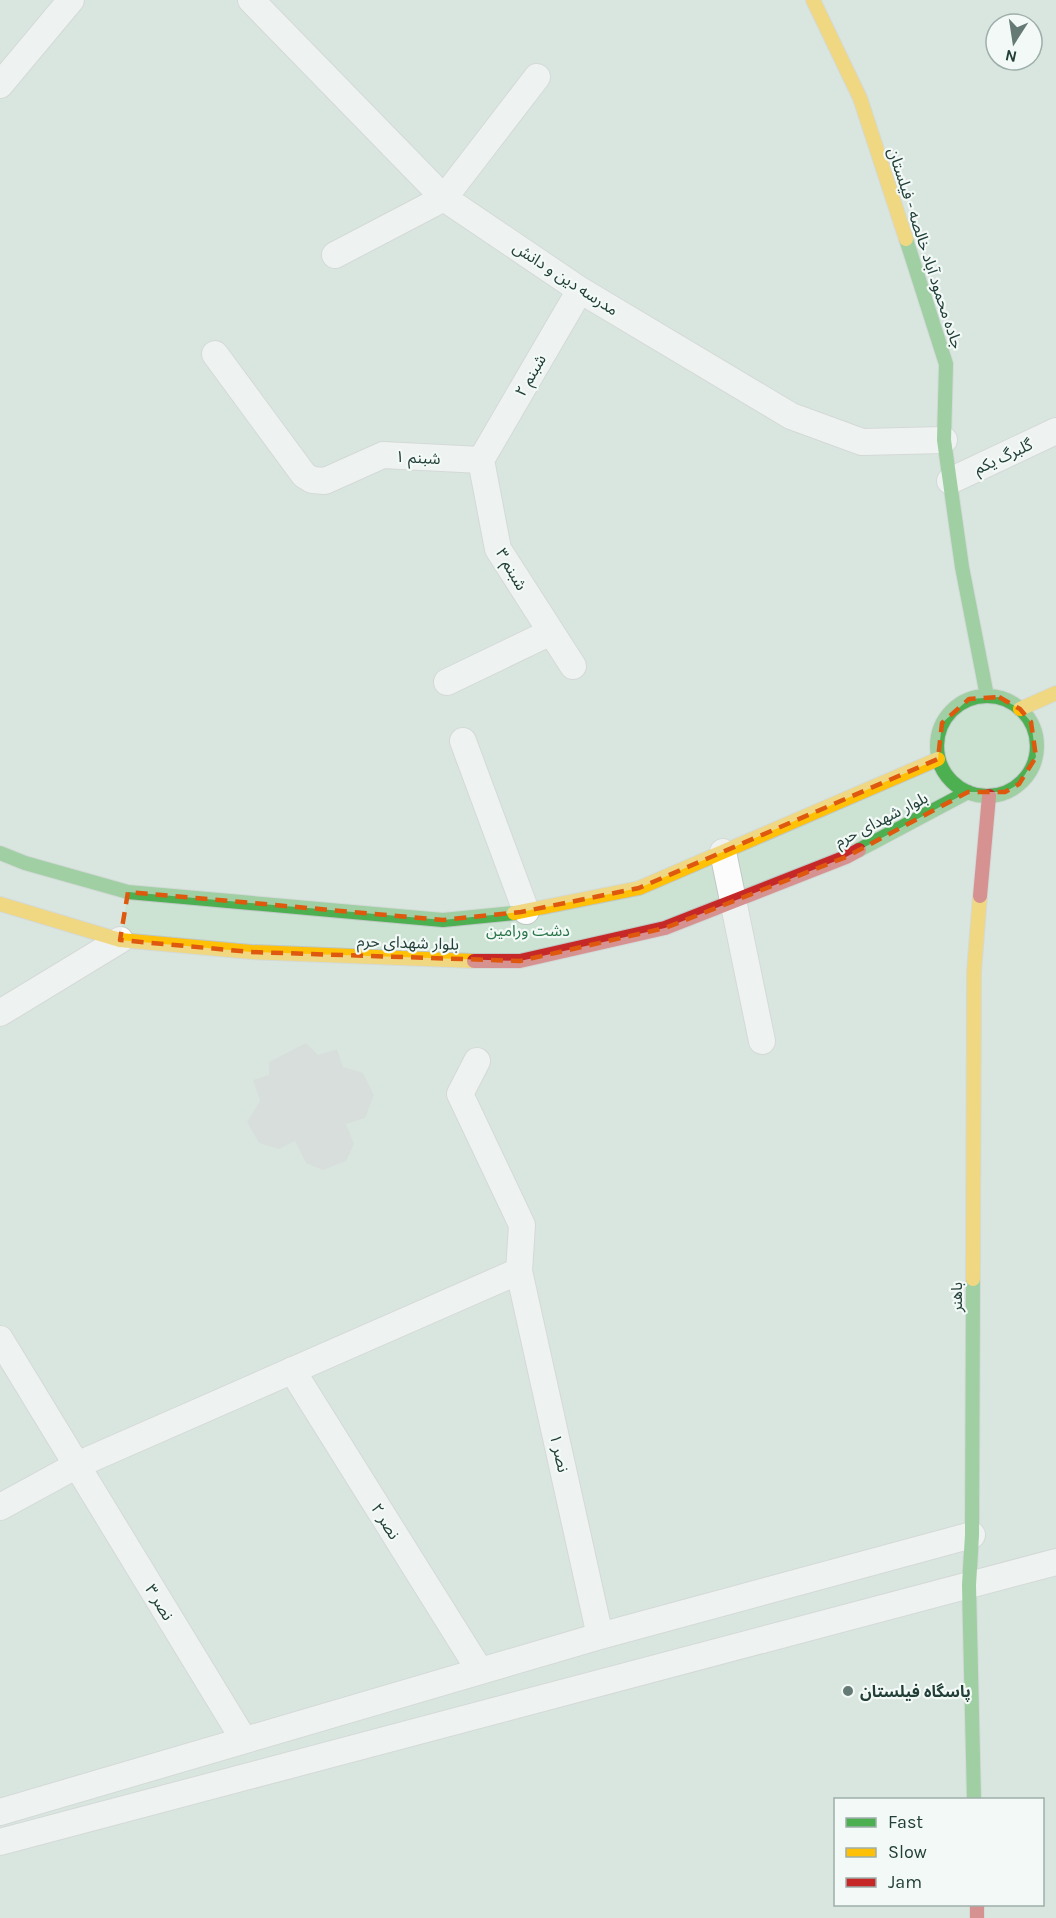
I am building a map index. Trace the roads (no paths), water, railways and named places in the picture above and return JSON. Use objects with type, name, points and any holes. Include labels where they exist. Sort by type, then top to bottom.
[{"type":"main road","name":"جاده محمود آباد خالصه - فیلستان","points":[[813,0],[861,98],[945,364],[944,440],[962,567],[987,696]]},
{"type":"main road","points":[[1020,709],[1056,693]]},
{"type":"main road","points":[[987,696],[999,697],[1020,709],[1031,722],[1041,754],[1019,784],[1005,792],[989,796],[968,792],[954,784],[944,773],[938,759],[936,740],[942,723],[953,708],[969,699],[987,696]]},
{"type":"main road","name":"بلوار شهدای حرم","points":[[0,854],[127,897],[443,920],[526,911],[639,888],[938,759]]},
{"type":"main road","name":"بلوار شهدای حرم","points":[[0,904],[121,935],[251,952],[520,961],[665,928],[846,857],[968,792]]},
{"type":"main road","name":"باهنر","points":[[974,1798],[969,1585],[972,1535],[975,972],[989,796]]},
{"type":"street","points":[[0,85],[71,0]]},
{"type":"street","name":"مدرسه دین و دانش","points":[[251,0],[444,198],[580,290],[790,416],[862,442],[944,440]]},
{"type":"street","points":[[335,255],[444,198],[537,77]]},
{"type":"street","name":"شبنم ۲","points":[[480,460],[580,290]]},
{"type":"street","name":"شبنم ۱","points":[[215,354],[304,475],[312,480],[325,481],[383,455],[480,460]]},
{"type":"street","name":"گلبرگ یکم","points":[[950,481],[1056,431]]},
{"type":"street","name":"شبنم ۳","points":[[480,460],[498,549],[573,666]]},
{"type":"street","points":[[447,682],[551,632]]},
{"type":"street","points":[[464,741],[526,911]]},
{"type":"street","points":[[723,852],[762,1041]]},
{"type":"street","points":[[0,1013],[121,935]]},
{"type":"street","name":"نصر ۱","points":[[477,1060],[460,1094],[522,1225],[519,1271],[600,1636]]},
{"type":"street","points":[[0,1507],[77,1465],[519,1271]]},
{"type":"street","name":"نصر ۳","points":[[0,1340],[244,1740]]},
{"type":"street","name":"نصر ۲","points":[[292,1370],[480,1671]]},
{"type":"street","points":[[2,1807],[244,1740],[600,1636],[972,1535]]},
{"type":"street","points":[[0,1842],[1056,1562]]},
{"type":"place","name":"پاسگاه فیلستان","points":[[848,1691]]},
{"type":"park label","name":"دشت ورامین","points":[[528,930]]}]
